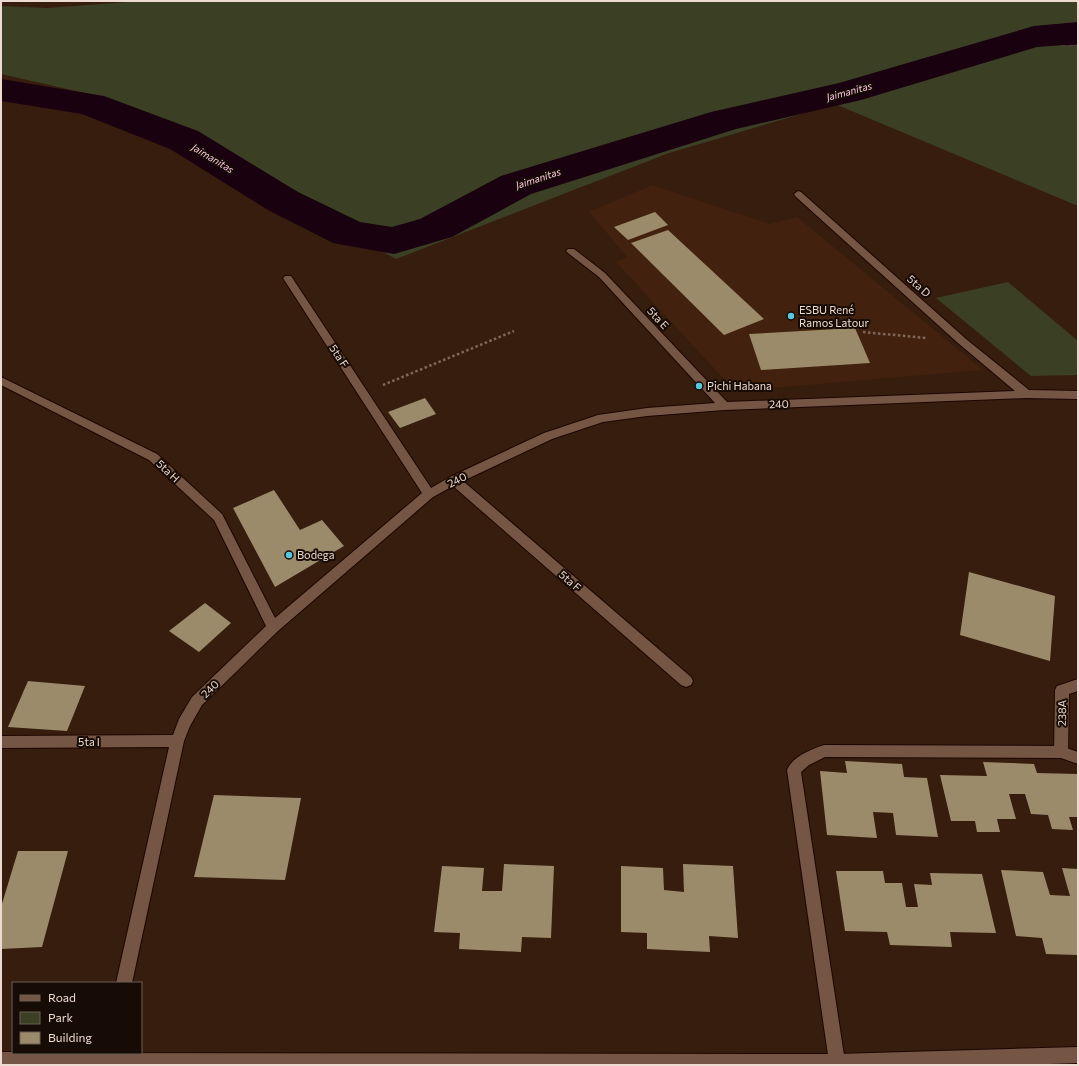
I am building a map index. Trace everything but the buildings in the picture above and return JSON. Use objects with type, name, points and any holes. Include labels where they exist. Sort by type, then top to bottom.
[{"type":"street","name":"5ta D","points":[[798,194],[962,341],[1026,394]]},
{"type":"street","name":"5ta E","points":[[571,251],[602,275],[724,406]]},
{"type":"street","name":"5ta F","points":[[288,278],[429,494]]},
{"type":"street","name":"5ta H","points":[[1,381],[153,457],[218,516],[273,627]]},
{"type":"street","name":"240","points":[[124,982],[177,741],[184,723],[197,701],[273,627],[429,494],[454,480],[548,436],[602,418],[647,412],[724,406],[1026,394],[1078,395]]},
{"type":"street","name":"5ta F","points":[[454,480],[686,681]]},
{"type":"street","name":"238A","points":[[1061,752],[1062,690],[1078,685]]},
{"type":"street","name":"5ta I","points":[[1,742],[177,741]]},
{"type":"street","points":[[836,1062],[794,770],[804,760],[824,751],[1061,752],[1078,758]]},
{"type":"street","points":[[1,1060],[108,1056],[446,1064],[836,1062],[1078,1055]]},
{"type":"path","points":[[364,393],[514,331]]},
{"type":"path","points":[[863,332],[962,341]]},
{"type":"shaded area","points":[[1078,22],[1078,45],[1066,46],[1034,37],[1053,29]]},
{"type":"shaded area","name":"ESBU René Ramos Latour","points":[[652,185],[770,224],[797,217],[983,370],[735,391],[616,262],[627,257],[589,212]]},
{"type":"green space","points":[[142,1],[1078,1],[1078,22],[1053,29],[1066,46],[1078,45],[1078,206],[835,104],[669,153],[396,259],[302,208],[195,135],[107,98],[1,74],[1,6],[47,8]]},
{"type":"green space","points":[[1008,282],[1078,341],[1078,375],[1031,376],[936,298]]},
{"type":"waterway","name":"Jaimanitas","points":[[1,90],[90,104],[184,140],[283,201],[349,234],[394,241],[436,228],[516,185],[725,120],[848,92],[1034,37],[1078,33]]},
{"type":"place","name":"ESBU René Ramos Latour","points":[[791,316]]},
{"type":"place","name":"Pichi Habana","points":[[699,386]]},
{"type":"place","name":"Bodega","points":[[289,555]]}]
